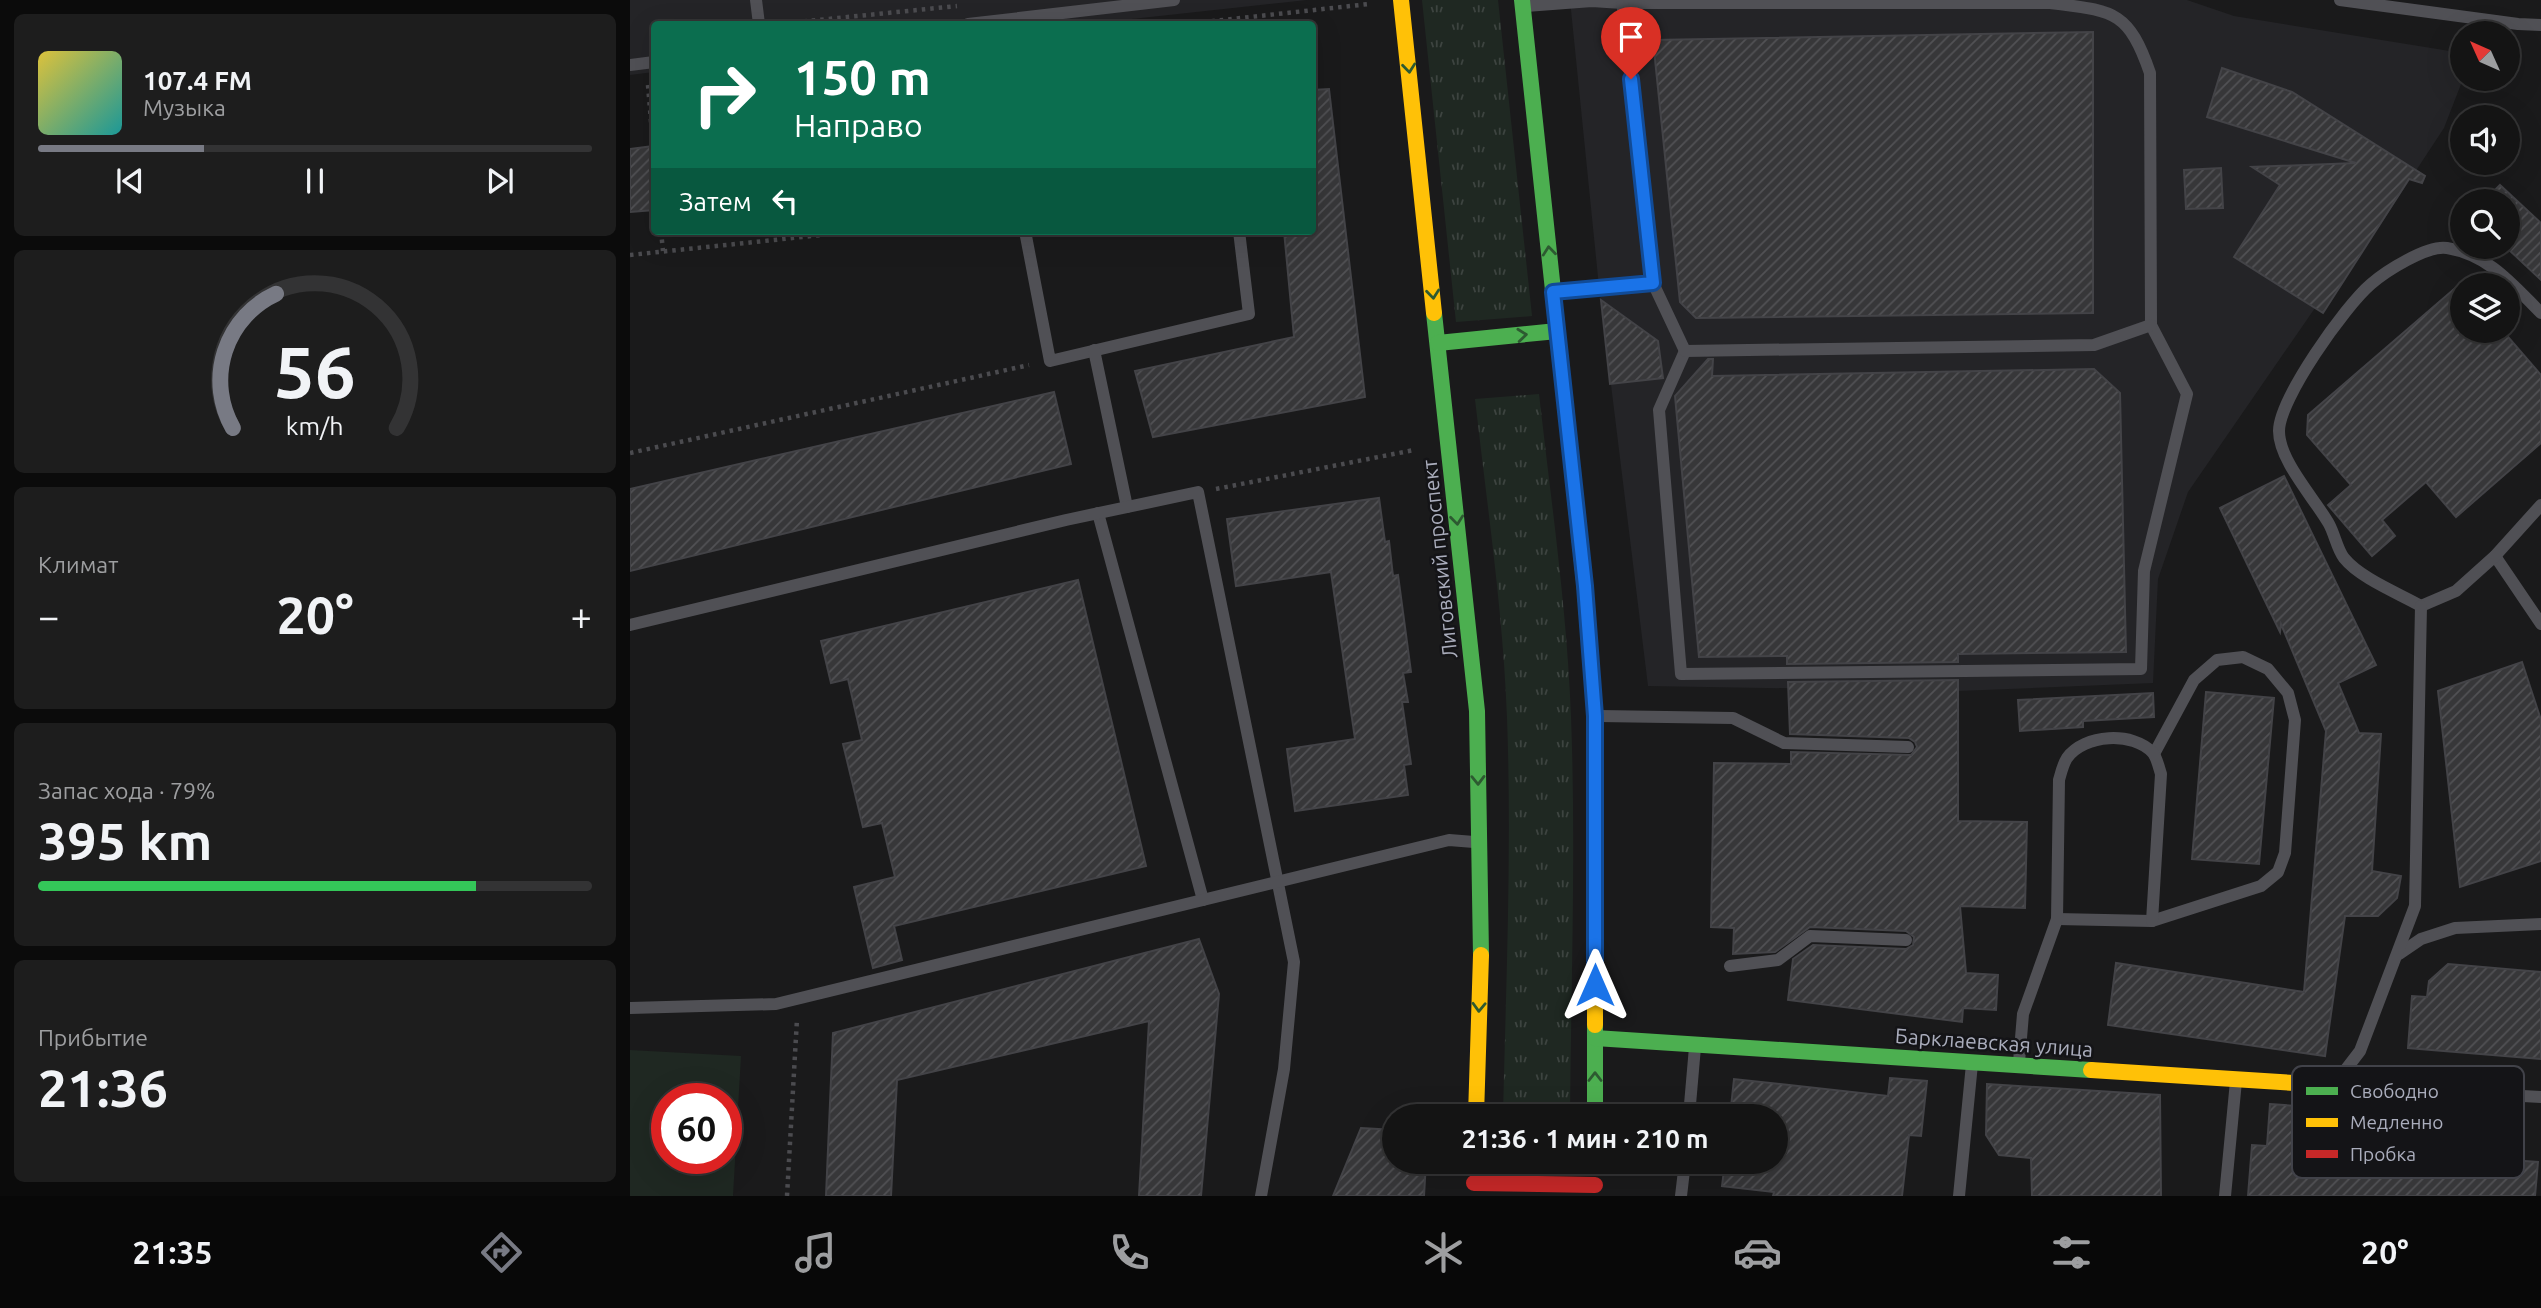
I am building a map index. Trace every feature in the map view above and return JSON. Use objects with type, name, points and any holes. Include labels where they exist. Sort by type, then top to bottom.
[{"type":"main road","name":"Лиговский проспект","points":[[1401,0],[1477,711],[1481,939],[1476,1104]]},
{"type":"main road","points":[[1522,3],[1585,586],[1595,716],[1595,1104]]},
{"type":"main road","points":[[1438,343],[1558,331]]},
{"type":"main road","name":"Барклаевская улица","points":[[1595,1038],[2292,1084]]},
{"type":"main road","points":[[1473,1189],[1595,1185]]},
{"type":"lane","points":[[756,0],[759,21]]},
{"type":"lane","points":[[991,21],[1138,2],[1174,0]]},
{"type":"lane","points":[[2340,0],[2541,25]]},
{"type":"lane","points":[[1522,3],[1592,1],[1622,1],[2050,2],[2100,9],[2123,21],[2141,45],[2150,73],[2151,326],[2187,394],[2144,571],[2141,669],[1681,674],[1660,410],[1685,351],[1653,283],[1622,1]]},
{"type":"lane","points":[[630,65],[651,62]]},
{"type":"lane","points":[[1026,235],[1050,361],[1249,314],[1239,235]]},
{"type":"lane","points":[[2421,606],[2360,572],[2343,558],[2330,527],[2282,447],[2279,430],[2292,392],[2324,340],[2370,285],[2411,257],[2444,247],[2481,257],[2541,313]]},
{"type":"lane","points":[[1553,292],[1653,283]]},
{"type":"lane","points":[[1685,351],[2094,345],[2151,326]]},
{"type":"lane","points":[[1094,350],[1127,507]]},
{"type":"lane","points":[[630,625],[1098,513],[1198,492],[1294,961],[1284,1069],[1261,1196]]},
{"type":"lane","points":[[2421,606],[2456,591],[2495,556],[2541,505]]},
{"type":"lane","points":[[1098,513],[1203,900]]},
{"type":"lane","points":[[2495,556],[2541,624]]},
{"type":"lane","points":[[2349,1066],[2360,1051],[2415,906],[2421,606]]},
{"type":"lane","points":[[2057,919],[2152,921],[2261,886],[2278,872],[2285,853],[2295,720],[2287,693],[2268,669],[2243,657],[2217,660],[2194,680],[2154,754]]},
{"type":"lane","points":[[1595,716],[1733,718],[1784,743],[1908,747]]},
{"type":"lane","points":[[2019,1066],[2023,1014],[2057,919],[2059,779],[2067,758],[2082,745],[2100,739],[2133,740],[2154,754],[2161,774],[2152,921]]},
{"type":"lane","points":[[630,1007],[776,1004],[1449,840],[1480,842]]},
{"type":"lane","points":[[2399,954],[2421,939],[2455,928],[2541,925]]},
{"type":"lane","points":[[1730,967],[1778,960],[1810,936],[1906,940]]},
{"type":"lane","points":[[1690,1104],[1695,1044]]},
{"type":"lane","points":[[1959,1196],[1972,1062]]},
{"type":"lane","points":[[2225,1196],[2236,1080]]},
{"type":"lane","points":[[1681,1196],[1684,1174]]},
{"type":"path","points":[[1214,21],[1370,4]]},
{"type":"path","points":[[805,21],[963,5]]},
{"type":"path","points":[[648,85],[651,122]]},
{"type":"path","points":[[661,235],[663,251]]},
{"type":"path","points":[[630,255],[820,235]]},
{"type":"path","points":[[630,453],[1050,361]]},
{"type":"path","points":[[1198,492],[1418,449]]},
{"type":"path","points":[[787,1196],[798,999]]},
{"type":"shaded area","points":[[630,0],[1307,0],[1114,21],[651,21],[651,72],[630,75]]},
{"type":"shaded area","points":[[1570,0],[2187,0],[2234,16],[2450,51],[2450,91],[2458,91],[2453,105],[2450,105],[2444,128],[2323,312],[2315,308],[2188,492],[2158,579],[2153,683],[1958,691],[1648,686],[1599,287]]},
{"type":"green space","points":[[1422,0],[1498,0],[1532,316],[1456,322]]},
{"type":"green space","points":[[1539,394],[1562,596],[1571,717],[1573,867],[1570,1104],[1503,1104],[1509,867],[1507,717],[1498,598],[1475,399]]},
{"type":"green space","points":[[630,1050],[741,1056],[739,1083],[651,1083],[651,1174],[734,1174],[733,1196],[630,1196]]},
{"type":"building","points":[[2093,32],[2093,313],[1696,318],[1680,302],[1653,40]]},
{"type":"building","points":[[2222,68],[2292,92],[2425,176],[2422,183],[2409,179],[2323,313],[2234,257],[2280,185],[2252,167],[2356,163],[2207,117]]},
{"type":"building","points":[[1329,89],[1365,397],[1153,437],[1135,371],[1294,337],[1284,235],[1316,235],[1316,90]]},
{"type":"building","points":[[651,146],[651,210],[630,212],[630,149]]},
{"type":"building","points":[[2221,168],[2223,208],[2186,209],[2184,170]]},
{"type":"building","points":[[2520,204],[2541,223],[2541,280],[2519,259]]},
{"type":"building","points":[[2450,292],[2450,343],[2513,343],[2541,375],[2541,443],[2456,517],[2426,482],[2382,520],[2395,536],[2372,556],[2328,505],[2351,485],[2307,435],[2308,415]]},
{"type":"building","points":[[1601,300],[1658,341],[1663,378],[1610,384]]},
{"type":"building","points":[[1708,359],[1713,359],[1712,376],[2094,369],[2120,393],[2126,652],[1958,654],[1958,662],[1787,664],[1787,656],[1699,657],[1675,396]]},
{"type":"building","points":[[1054,392],[1071,464],[630,571],[630,489]]},
{"type":"building","points":[[2284,476],[2376,665],[2338,683],[2359,733],[2381,734],[2372,871],[2401,876],[2397,898],[2378,916],[2345,916],[2325,1056],[2108,1025],[2116,963],[2304,992],[2326,731],[2281,624],[2280,632],[2220,508]]},
{"type":"building","points":[[1379,498],[1385,542],[1389,541],[1393,576],[1398,575],[1411,672],[1403,673],[1408,702],[1402,702],[1411,764],[1404,765],[1408,795],[1295,811],[1287,749],[1355,739],[1331,572],[1236,586],[1227,519]]},
{"type":"building","points":[[1078,580],[1146,866],[894,926],[902,960],[873,968],[854,887],[895,877],[882,823],[863,827],[843,744],[862,740],[848,679],[831,683],[821,641]]},
{"type":"building","points":[[2522,662],[2541,720],[2541,861],[2460,887],[2438,691]]},
{"type":"building","points":[[1958,680],[1958,821],[2027,822],[2025,908],[1960,906],[1966,973],[1998,975],[1996,1010],[1963,1008],[1962,1022],[1788,1000],[1793,959],[1813,945],[1906,949],[1913,945],[1914,937],[1906,931],[1810,927],[1775,952],[1733,954],[1734,928],[1711,927],[1714,763],[1791,764],[1791,752],[1911,755],[1917,747],[1909,738],[1790,734],[1788,682]]},
{"type":"building","points":[[2206,692],[2274,698],[2259,864],[2192,859]]},
{"type":"building","points":[[2153,693],[2154,717],[2083,721],[2083,727],[2020,731],[2018,700]]},
{"type":"building","points":[[1199,939],[1219,994],[1201,1196],[1139,1196],[1149,1021],[897,1080],[891,1196],[826,1196],[833,1033]]},
{"type":"building","points":[[2448,964],[2541,972],[2541,1059],[2408,1048],[2412,996],[2427,997],[2429,981]]},
{"type":"building","points":[[1890,1078],[1927,1081],[1921,1136],[1909,1135],[1902,1196],[1773,1196],[1774,1192],[1722,1186],[1724,1174],[1788,1174],[1788,1104],[1731,1104],[1734,1079],[1888,1096]]},
{"type":"building","points":[[1987,1084],[2160,1095],[2161,1196],[2032,1196],[2031,1158],[1999,1155],[1986,1135]]},
{"type":"building","points":[[2270,1104],[2292,1106],[2292,1178],[2524,1178],[2524,1161],[2538,1162],[2535,1196],[2248,1196],[2252,1145],[2267,1146]]},
{"type":"building","points":[[1361,1128],[1382,1129],[1382,1174],[1425,1174],[1424,1196],[1333,1196]]},
{"type":"traffic: fast","points":[[1522,0],[1585,590]]},
{"type":"traffic: fast","points":[[1434,313],[1477,711],[1481,955]]},
{"type":"traffic: fast","points":[[1438,343],[1557,331]]},
{"type":"traffic: fast","points":[[1595,1025],[1595,1104]]},
{"type":"traffic: fast","points":[[1595,1038],[2091,1070]]},
{"type":"traffic: slow","points":[[1401,0],[1434,313]]},
{"type":"traffic: slow","points":[[1585,590],[1595,716],[1595,1025]]},
{"type":"traffic: slow","points":[[1476,1104],[1481,955]]},
{"type":"traffic: slow","points":[[2091,1070],[2292,1083]]},
{"type":"traffic: jam","points":[[1474,1183],[1595,1185]]},
{"type":"route","points":[[1595,985],[1595,716],[1585,586],[1553,292],[1653,283],[1631,79]]}]
